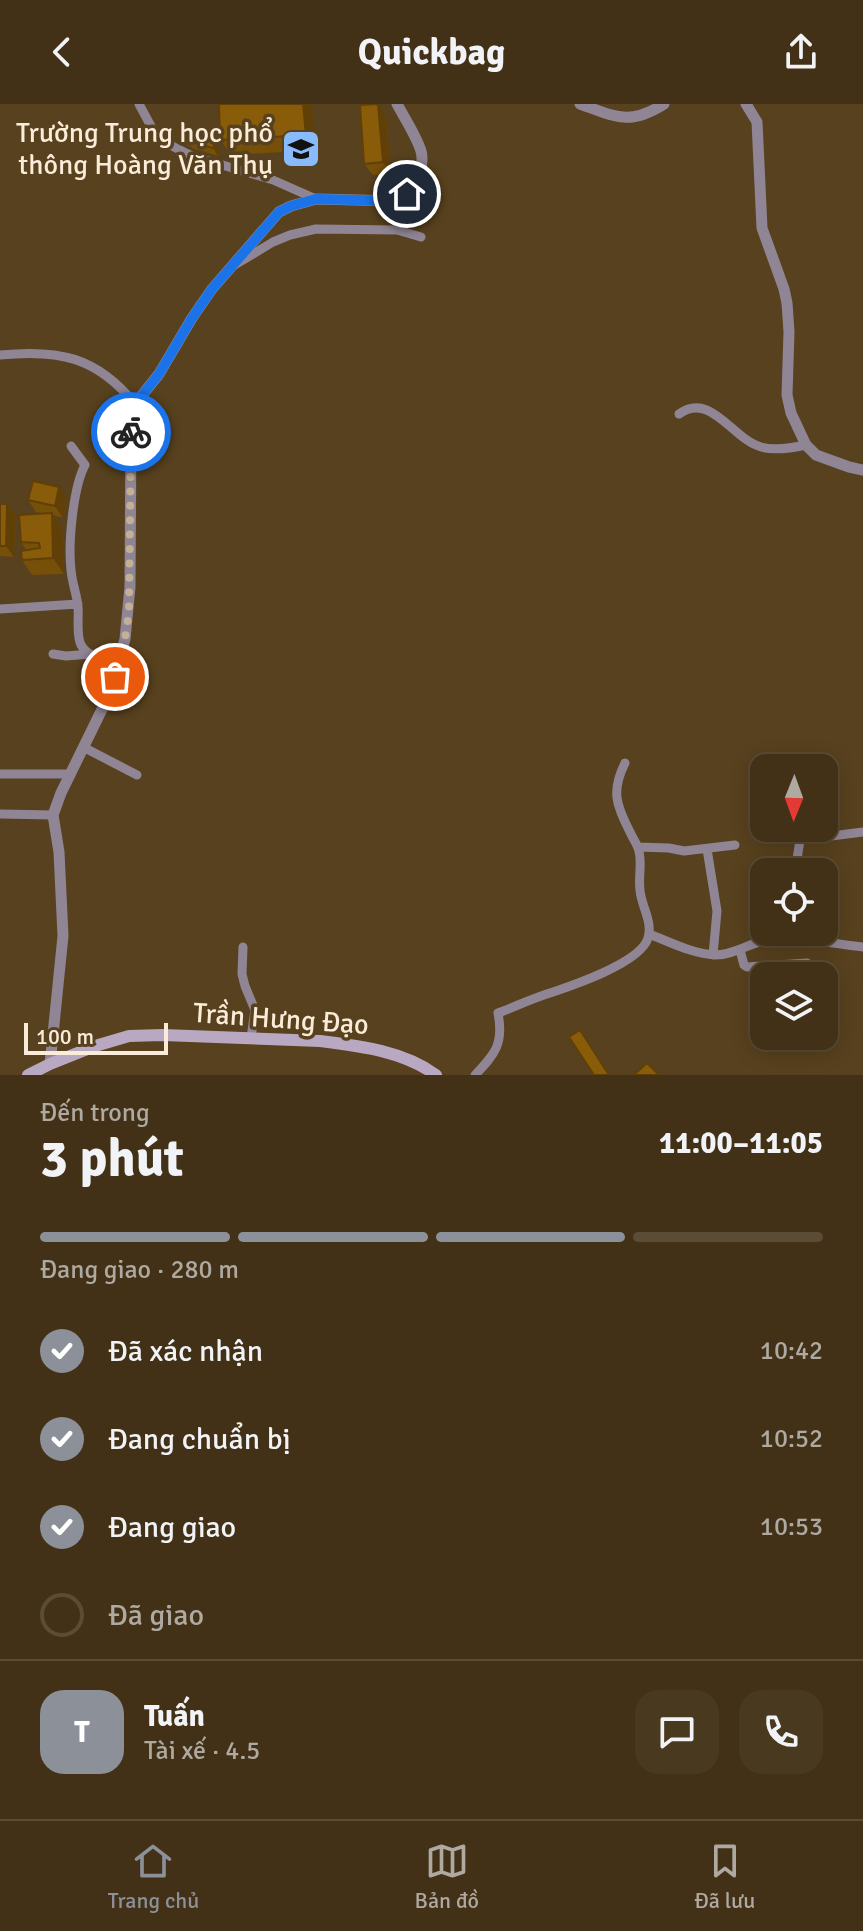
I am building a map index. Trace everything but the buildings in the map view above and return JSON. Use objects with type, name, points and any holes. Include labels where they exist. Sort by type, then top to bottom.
[{"type":"main road","name":"Trần Hưng Đạo","points":[[28,1075],[95,1046],[129,1036],[176,1035],[320,1041],[367,1048],[410,1060],[436,1075]]},
{"type":"street","points":[[139,104],[153,130],[172,146],[192,156],[273,180],[316,199]]},
{"type":"street","points":[[50,1064],[63,936],[59,852],[53,815],[110,693],[120,662],[129,611],[131,427],[135,404],[159,374],[192,318],[230,267],[279,212],[316,199],[397,201],[407,194],[422,163],[421,151],[397,104]]},
{"type":"street","points":[[580,104],[609,115],[629,118],[643,116],[664,104]]},
{"type":"street","points":[[746,104],[757,122],[762,228],[787,303],[787,395],[794,424],[816,455],[863,470]]},
{"type":"street","points":[[230,267],[273,242],[316,229],[397,230],[421,237]]},
{"type":"street","points":[[0,355],[50,354],[75,359],[93,367],[123,389],[135,404]]},
{"type":"street","points":[[679,414],[691,407],[702,408],[723,420],[748,442],[763,448],[806,445]]},
{"type":"street","points":[[71,446],[85,465],[71,526],[71,571],[78,604],[79,641],[82,648],[100,659],[120,662]]},
{"type":"street","points":[[0,609],[78,604]]},
{"type":"street","points":[[53,654],[91,654]]},
{"type":"street","points":[[83,747],[137,775]]},
{"type":"street","points":[[475,1075],[498,1045],[501,1028],[498,1013],[602,974],[643,948],[649,934],[640,889],[638,847],[616,798],[618,776],[625,763]]},
{"type":"street","points":[[0,774],[70,774]]},
{"type":"street","points":[[0,814],[53,815]]},
{"type":"street","points":[[797,858],[800,840],[863,832]]},
{"type":"street","points":[[638,847],[684,851],[735,845]]},
{"type":"street","points":[[707,849],[717,911],[713,955]]},
{"type":"street","points":[[649,934],[713,955],[750,946]]},
{"type":"street","points":[[838,944],[863,947]]},
{"type":"street","points":[[243,947],[242,974],[255,1010],[251,1038]]},
{"type":"street","points":[[740,950],[744,965],[750,967]]},
{"type":"way so far","points":[[115,677],[129,611],[131,432]]},
{"type":"place","name":"Trường Trung học phổ thông Hoàng Văn Thụ","points":[[301,149]]},
{"type":"route","points":[[131,432],[135,404],[159,374],[192,318],[212,289],[279,212],[316,199],[397,201],[407,194]]}]
